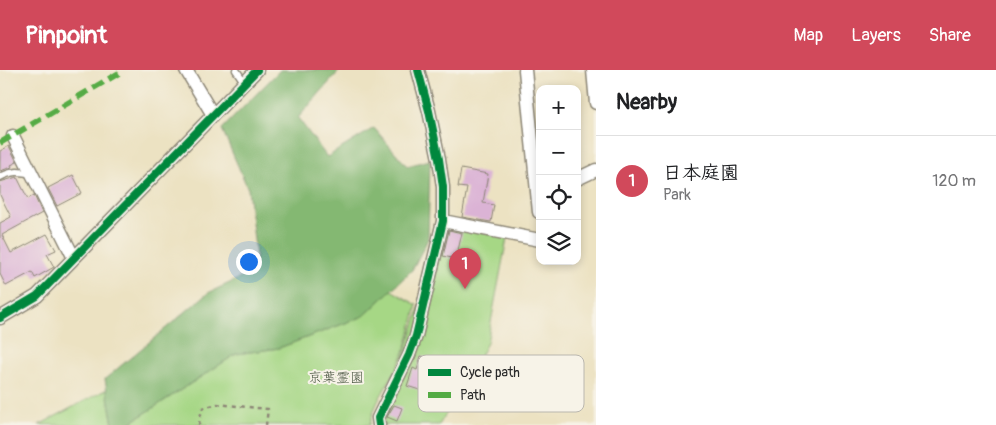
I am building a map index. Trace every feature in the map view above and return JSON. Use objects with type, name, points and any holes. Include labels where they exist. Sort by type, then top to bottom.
[{"type":"street","points":[[186,70],[214,115]]},
{"type":"street","points":[[0,318],[37,296],[257,70]]},
{"type":"street","points":[[379,425],[378,418],[409,355],[416,336],[442,221],[443,187],[439,159],[418,70]]},
{"type":"street","points":[[525,70],[536,175]]},
{"type":"street","points":[[593,70],[596,103]]},
{"type":"street","points":[[13,136],[74,258]]},
{"type":"street","points":[[581,177],[596,170]]},
{"type":"street","points":[[442,221],[536,239]]},
{"type":"lane","points":[[236,70],[245,83]]},
{"type":"lane","points":[[0,178],[12,171],[32,174]]},
{"type":"path","points":[[199,425],[203,408],[217,404],[268,410],[266,425]]},
{"type":"green space","points":[[280,70],[340,70],[298,118],[327,157],[374,128],[407,166],[430,160],[428,239],[412,270],[364,316],[279,348],[236,354],[127,425],[113,425],[105,379],[208,293],[253,272],[256,256],[248,189],[222,129]]},
{"type":"green space","points":[[446,225],[507,238],[487,343],[480,355],[418,355],[418,412],[447,412],[439,425],[384,425],[384,418]]},
{"type":"green space","name":"京葉霊園","points":[[391,290],[417,305],[403,355],[375,408],[370,425],[127,425],[236,354],[279,348],[364,316]]},
{"type":"green space","points":[[107,389],[113,425],[39,425]]},
{"type":"building","points":[[9,146],[17,162],[11,165],[12,167],[0,171],[0,151]]},
{"type":"building","points":[[461,169],[488,174],[483,203],[494,205],[491,222],[462,217],[467,188],[458,187]]},
{"type":"building","points":[[73,175],[82,193],[57,206],[48,188]]},
{"type":"building","points":[[17,177],[28,199],[34,195],[42,213],[2,235],[11,253],[47,234],[56,250],[47,254],[54,267],[35,278],[32,272],[6,286],[0,274],[0,223],[11,217],[0,195],[0,182]]},
{"type":"building","points":[[449,230],[462,233],[456,259],[443,256]]},
{"type":"building","points":[[418,366],[418,390],[407,386],[413,368],[417,370]]},
{"type":"building","points":[[394,405],[402,408],[397,421],[387,417]]},
{"type":"marked path","points":[[0,143],[124,70]]},
{"type":"cycle path","points":[[0,318],[37,296],[257,70]]},
{"type":"cycle path","points":[[379,425],[378,418],[409,355],[416,336],[443,221],[443,187],[439,159],[418,70]]},
{"type":"place","name":"日本庭園","points":[[465,289]]}]
